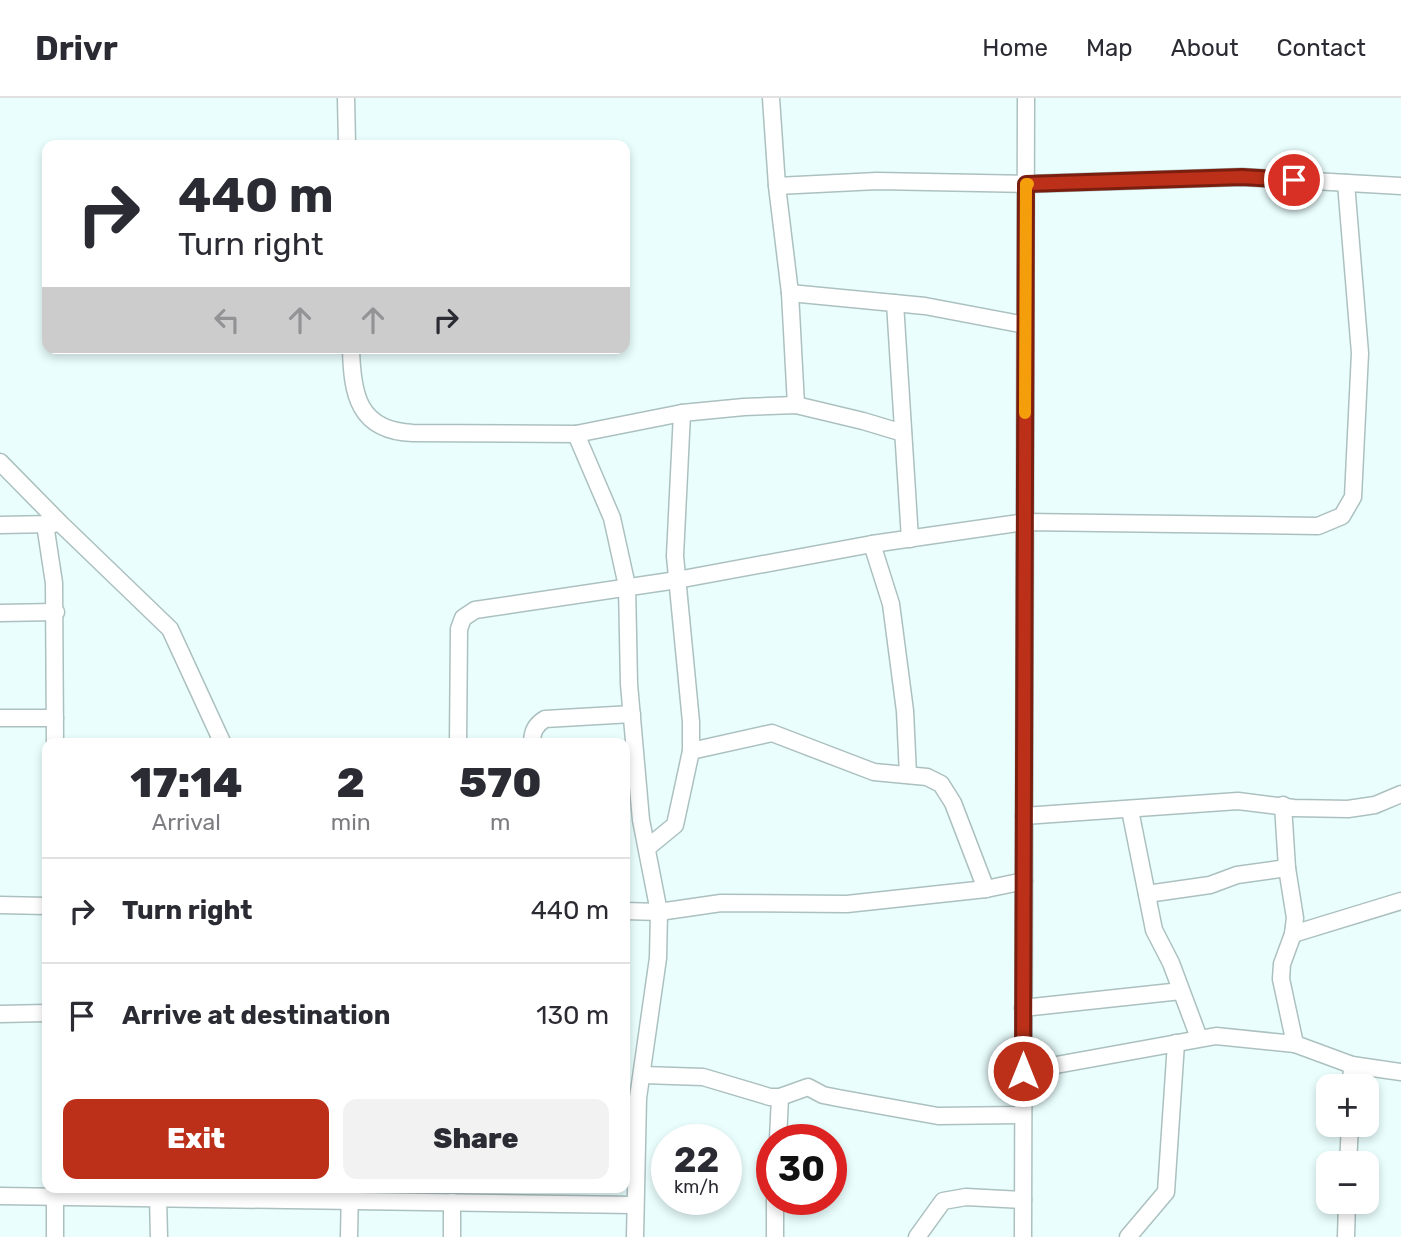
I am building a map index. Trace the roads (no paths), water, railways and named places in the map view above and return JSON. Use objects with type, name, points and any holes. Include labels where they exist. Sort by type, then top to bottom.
[{"type":"street","points":[[346,98],[347,140]]},
{"type":"street","points":[[771,98],[777,186],[790,293],[796,405]]},
{"type":"street","points":[[1023,1237],[1026,98]]},
{"type":"street","points":[[777,186],[877,181],[1026,184],[1242,177],[1401,186]]},
{"type":"street","points":[[458,738],[459,629],[463,618],[475,610],[677,580],[873,544],[1025,522],[1318,526],[1342,516],[1353,497],[1360,353],[1346,183]]},
{"type":"street","points":[[790,293],[925,306],[1025,325]]},
{"type":"street","points":[[895,303],[910,539]]},
{"type":"street","points":[[351,354],[356,397],[369,417],[390,430],[413,433],[576,434],[682,413],[796,405],[903,433]]},
{"type":"street","points":[[647,848],[676,825],[691,751],[691,722],[675,556],[682,413]]},
{"type":"street","points":[[576,434],[612,518],[627,586],[632,714],[642,820],[659,912],[658,958],[638,1098],[635,1237]]},
{"type":"street","points":[[0,462],[52,524],[170,629],[220,738]]},
{"type":"street","points":[[0,525],[52,524]]},
{"type":"street","points":[[52,524],[56,611],[55,738]]},
{"type":"street","points":[[873,544],[891,604],[905,711],[908,775]]},
{"type":"street","points":[[0,613],[56,611]]},
{"type":"street","points":[[532,738],[537,724],[545,719],[632,714]]},
{"type":"street","points":[[0,718],[55,718]]},
{"type":"street","points":[[691,751],[772,733],[874,772],[927,777],[941,784],[953,803],[986,889]]},
{"type":"street","points":[[1024,816],[1238,801],[1348,809],[1375,804],[1401,794]]},
{"type":"street","points":[[1283,805],[1287,868],[1296,919],[1282,964],[1281,979],[1295,1044]]},
{"type":"street","points":[[1130,810],[1154,930],[1171,963],[1199,1038]]},
{"type":"street","points":[[1147,894],[1210,885],[1237,875],[1287,868]]},
{"type":"street","points":[[630,911],[659,912],[721,903],[847,904],[986,889],[1024,881]]},
{"type":"street","points":[[1293,934],[1401,901]]},
{"type":"street","points":[[0,905],[42,906]]},
{"type":"street","points":[[1023,1008],[1181,991]]},
{"type":"street","points":[[0,1014],[42,1013]]},
{"type":"street","points":[[1023,1071],[1216,1036],[1295,1044],[1352,1065],[1401,1072]]},
{"type":"street","points":[[1128,1237],[1166,1192],[1176,1043]]},
{"type":"street","points":[[1352,1065],[1352,1074]]},
{"type":"street","points":[[643,1075],[704,1077],[769,1097],[780,1097],[807,1087],[823,1095],[938,1116],[1023,1115]]},
{"type":"street","points":[[779,1124],[780,1097]]},
{"type":"street","points":[[0,1196],[42,1193]]},
{"type":"street","points":[[55,1193],[55,1237]]},
{"type":"street","points":[[76,1193],[158,1197],[351,1194],[452,1202],[535,1196],[635,1205]]},
{"type":"street","points":[[349,1237],[351,1194]]},
{"type":"street","points":[[158,1197],[159,1237]]},
{"type":"street","points":[[917,1237],[943,1201],[965,1197],[1023,1200]]},
{"type":"street","points":[[452,1202],[452,1237]]},
{"type":"street","points":[[1346,1237],[1347,1214]]},
{"type":"street","points":[[775,1215],[775,1237]]}]
